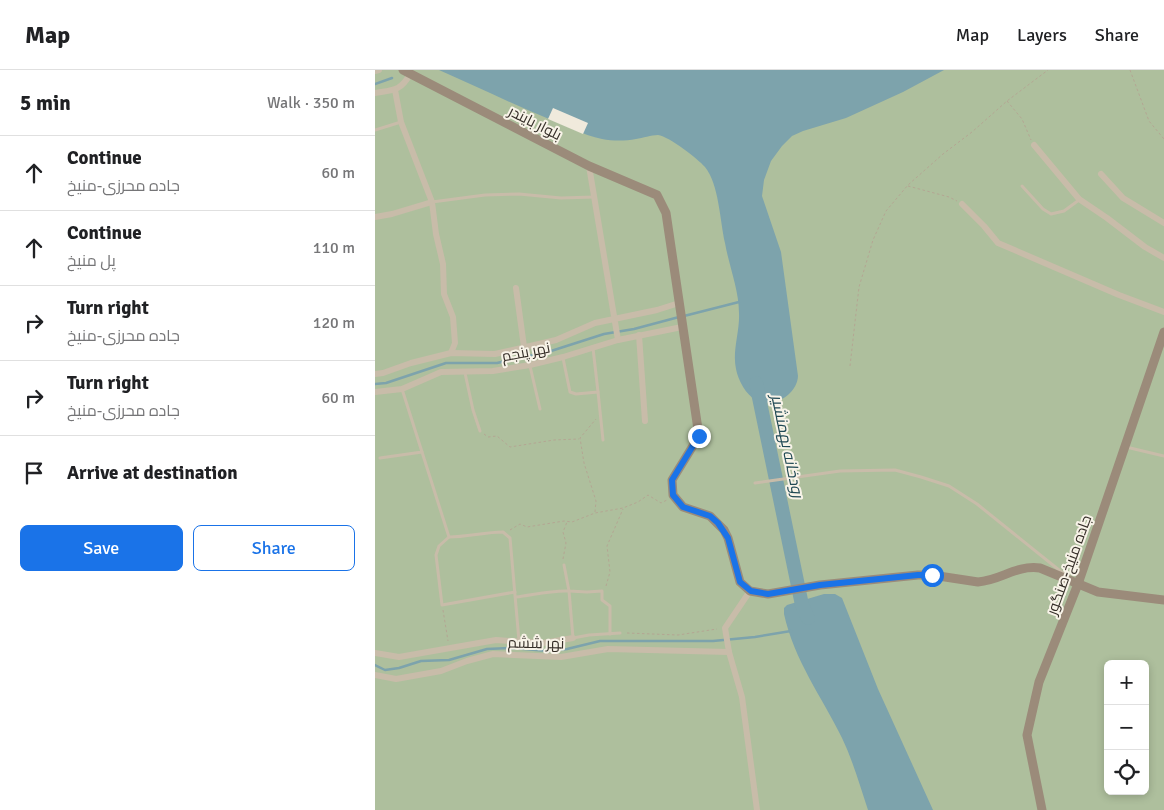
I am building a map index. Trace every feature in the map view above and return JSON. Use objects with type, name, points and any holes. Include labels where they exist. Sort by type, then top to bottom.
[{"type":"main road","name":"بلوار بایندر","points":[[407,72],[589,166],[657,195],[666,213],[679,307]]},
{"type":"main road","points":[[679,307],[699,436],[672,480],[673,495],[683,507],[710,516],[718,523],[728,538],[740,582],[751,591],[768,594],[820,585],[925,575],[986,582],[1024,568],[1040,568],[1098,592],[1164,600]]},
{"type":"main road","name":"جاده منیخ-صنگور","points":[[1042,810],[1027,735],[1039,682],[1078,584],[1164,332]]},
{"type":"street","points":[[375,71],[379,70]]},
{"type":"street","points":[[375,93],[395,90],[405,84],[407,72]]},
{"type":"street","points":[[395,90],[401,122],[432,202],[436,234],[443,264],[444,294],[453,316],[455,343],[451,353]]},
{"type":"street","points":[[1034,145],[1079,199],[1145,247],[1164,258]]},
{"type":"street","points":[[589,166],[617,338]]},
{"type":"street","points":[[1101,174],[1123,198],[1164,223]]},
{"type":"street","points":[[375,217],[432,202]]},
{"type":"street","points":[[962,204],[998,243],[1119,295],[1164,312]]},
{"type":"street","points":[[516,288],[524,347]]},
{"type":"street","name":"نهر پنجم","points":[[375,374],[451,353],[495,354],[556,340],[595,323],[679,307]]},
{"type":"street","name":"نهر پنجم","points":[[375,392],[402,389],[441,372],[465,373],[530,365],[593,348],[617,338],[682,325]]},
{"type":"street","points":[[639,335],[645,421]]},
{"type":"street","points":[[751,591],[726,630],[742,697],[757,810]]},
{"type":"street","points":[[375,653],[399,658],[496,640],[543,643],[573,638]]},
{"type":"street","name":"نهر ششم","points":[[375,675],[396,680],[441,671],[493,654],[561,657],[608,649],[729,648]]},
{"type":"lane","points":[[375,130],[401,122]]},
{"type":"lane","points":[[1022,186],[1043,209],[1051,214],[1065,211],[1079,199]]},
{"type":"lane","points":[[432,202],[485,195],[519,194],[561,198],[595,197]]},
{"type":"lane","points":[[593,348],[603,440]]},
{"type":"lane","points":[[563,357],[570,392],[576,394],[598,392]]},
{"type":"lane","points":[[530,365],[540,409]]},
{"type":"lane","points":[[465,373],[473,410],[480,431]]},
{"type":"lane","points":[[402,389],[449,537]]},
{"type":"lane","points":[[1125,447],[1164,456]]},
{"type":"lane","points":[[380,458],[422,452]]},
{"type":"lane","points":[[755,483],[840,471],[895,470],[921,477],[949,486],[977,504],[1078,584]]},
{"type":"lane","points":[[515,592],[442,605],[436,555],[439,546],[449,537],[463,537],[491,532],[503,532],[510,538],[516,597],[519,641]]},
{"type":"lane","points":[[564,565],[569,591],[573,638],[620,633]]},
{"type":"lane","points":[[516,597],[558,590],[602,591],[602,600],[610,606],[610,634]]},
{"type":"path","points":[[850,366],[859,287],[873,240],[886,211],[907,186],[943,154],[1047,70]]},
{"type":"path","points":[[1131,70],[1149,121],[1164,139]]},
{"type":"path","points":[[1007,101],[1023,120],[1034,145]]},
{"type":"path","points":[[907,186],[949,197],[962,204]]},
{"type":"path","points":[[480,431],[488,437],[497,436],[510,447],[580,438],[600,414]]},
{"type":"path","points":[[580,438],[596,501],[595,513]]},
{"type":"path","points":[[506,535],[513,527],[520,524],[527,527],[572,522],[595,513],[623,508],[638,502],[648,495],[661,503],[673,495]]},
{"type":"path","points":[[602,591],[608,583],[610,572],[607,546],[623,508]]},
{"type":"path","points":[[564,565],[563,558],[566,543],[563,532],[568,521]]},
{"type":"path","points":[[442,605],[449,648]]},
{"type":"path","points":[[620,633],[678,635],[726,630]]},
{"type":"green space","points":[[375,70],[1164,70],[1164,810],[375,810]]},
{"type":"water","points":[[439,70],[944,70],[903,92],[846,118],[792,136],[771,161],[764,180],[762,196],[781,252],[798,376],[797,383],[789,394],[770,403],[752,398],[743,387],[737,373],[735,355],[739,304],[716,193],[710,174],[705,167],[683,148],[658,135],[632,140],[606,140],[595,137],[535,113]]},
{"type":"water","points":[[824,594],[835,594],[842,598],[878,689],[933,810],[868,810],[846,747],[801,663],[784,614],[784,608],[787,605]]},
{"type":"pier","points":[[553,108],[588,123],[583,134],[548,119]]},
{"type":"waterway","points":[[375,84],[392,78]]},
{"type":"waterway","points":[[684,316],[739,302]]},
{"type":"waterway","points":[[375,384],[386,383],[446,363],[497,363],[551,351],[604,334],[634,329],[679,317]]},
{"type":"waterway","name":"رودخانه بهمنشیر","points":[[756,383],[802,605],[808,618]]},
{"type":"waterway","points":[[375,665],[385,670],[421,661],[449,660],[487,649],[512,648],[548,651],[567,649],[600,641],[713,641],[791,631]]},
{"type":"route","points":[[699,436],[672,480],[673,495],[683,507],[710,516],[724,530],[740,582],[751,591],[768,594],[833,583],[932,575]]}]
